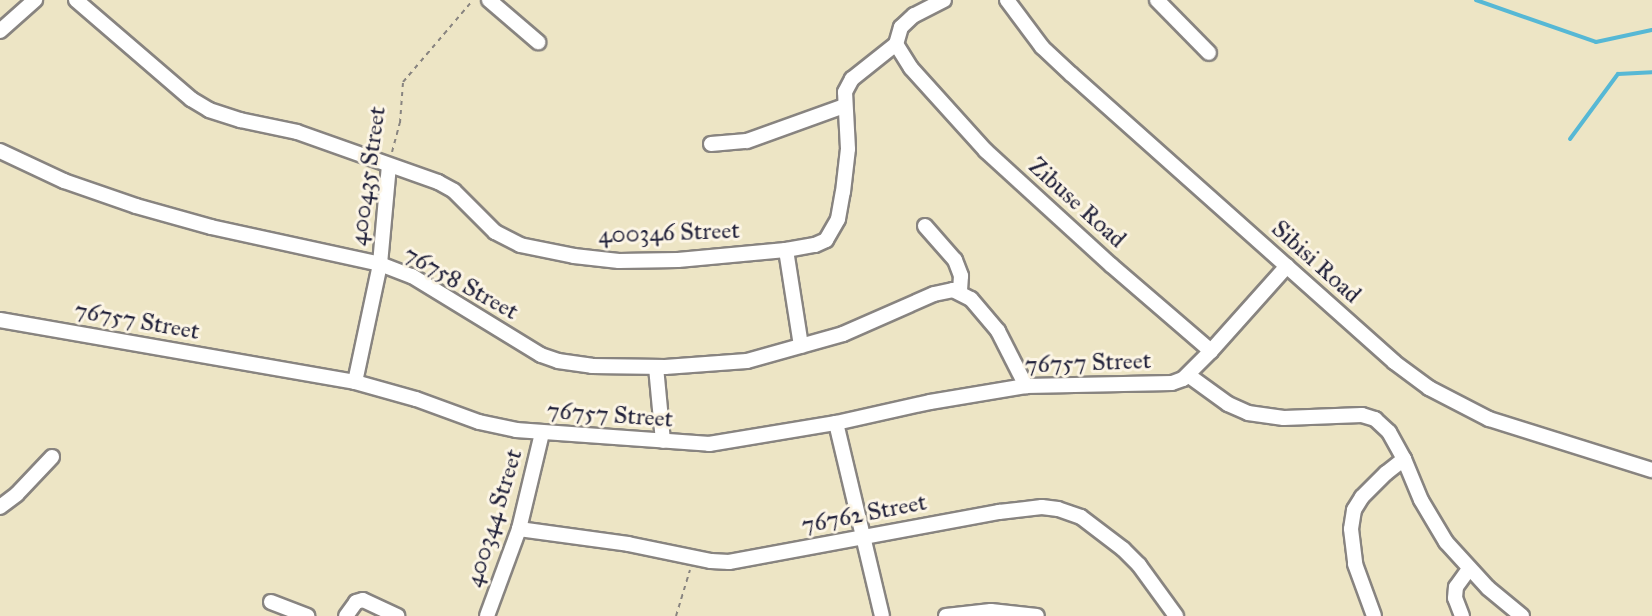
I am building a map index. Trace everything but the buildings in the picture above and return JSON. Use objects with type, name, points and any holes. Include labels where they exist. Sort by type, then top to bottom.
[{"type":"street","points":[[0,31],[35,0]]},
{"type":"street","name":"400346 Street","points":[[76,0],[192,99],[209,110],[240,120],[297,132],[438,182],[454,191],[495,232],[514,243],[536,249],[619,261],[678,260],[786,250],[815,245],[826,240],[838,219],[848,149],[845,92],[852,79],[896,44]]},
{"type":"street","points":[[489,0],[538,42]]},
{"type":"street","points":[[896,44],[897,34],[905,22],[944,0]]},
{"type":"street","name":"Sibisi Road","points":[[1007,0],[1042,47],[1394,362],[1429,388],[1461,407],[1521,430],[1652,470]]},
{"type":"street","points":[[1157,0],[1209,53]]},
{"type":"street","name":"Zibuse Road","points":[[896,44],[937,100],[986,151],[1111,265],[1211,351]]},
{"type":"street","points":[[711,144],[747,141],[844,106]]},
{"type":"street","name":"76758 Street","points":[[0,151],[64,181],[136,206],[211,227],[380,264],[412,276],[541,355],[558,361],[584,365],[656,367],[714,365],[747,361],[843,334],[934,294],[953,290],[960,292]]},
{"type":"street","name":"400435 Street","points":[[355,382],[380,264],[389,166]]},
{"type":"street","points":[[924,226],[943,243],[955,260],[961,276],[960,292],[980,307],[998,331],[1026,386]]},
{"type":"street","points":[[786,250],[801,346]]},
{"type":"street","points":[[1211,351],[1287,266]]},
{"type":"street","name":"76757 Street","points":[[0,320],[355,382],[416,399],[478,422],[542,433],[709,444],[836,423],[930,402],[1026,386],[1177,382],[1188,375],[1211,351]]},
{"type":"street","points":[[656,367],[663,441]]},
{"type":"street","points":[[1188,375],[1228,404],[1248,413],[1284,418],[1362,415],[1375,419],[1389,432],[1432,520],[1469,569],[1522,616]]},
{"type":"street","points":[[836,423],[883,616]]},
{"type":"street","name":"400344 Street","points":[[487,616],[519,529],[542,433]]},
{"type":"street","points":[[0,507],[17,494],[52,457]]},
{"type":"street","points":[[1374,616],[1351,546],[1352,519],[1362,497],[1372,485],[1404,459]]},
{"type":"street","name":"76762 Street","points":[[519,529],[628,544],[693,559],[750,560],[863,535],[999,512],[1042,507],[1058,509],[1081,517],[1114,541],[1138,565],[1176,616]]},
{"type":"street","points":[[1462,616],[1455,598],[1456,587],[1469,569]]},
{"type":"street","points":[[346,616],[356,602],[363,600],[397,616]]},
{"type":"street","points":[[271,602],[307,616]]},
{"type":"street","points":[[953,616],[992,611],[1037,616]]},
{"type":"path","name":"400435 Street","points":[[389,166],[400,123],[403,82],[472,0]]},
{"type":"path","points":[[676,616],[693,559]]},
{"type":"waterway","points":[[1476,0],[1596,42],[1652,30]]},
{"type":"waterway","points":[[1570,139],[1618,74],[1652,72]]}]
